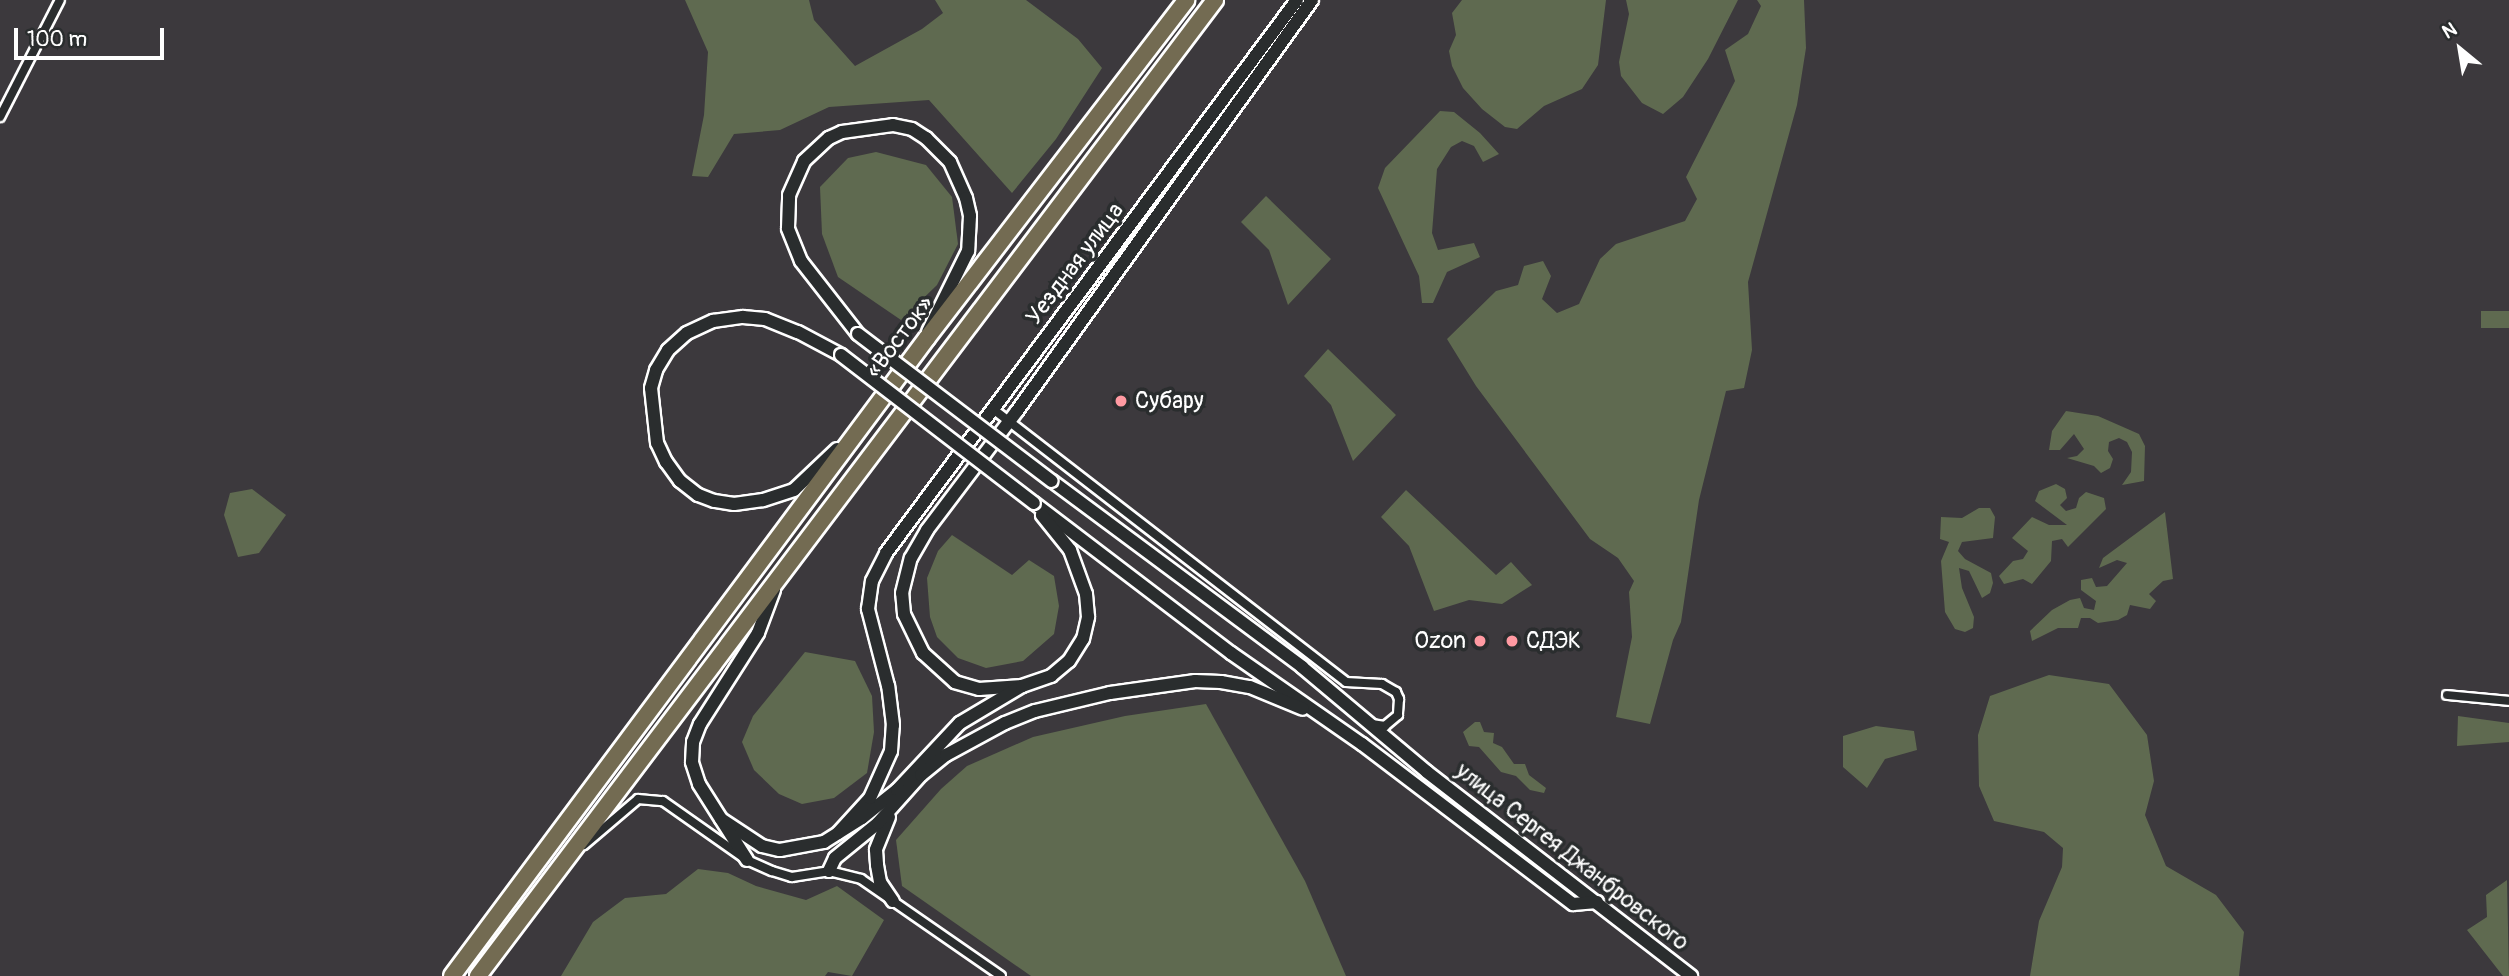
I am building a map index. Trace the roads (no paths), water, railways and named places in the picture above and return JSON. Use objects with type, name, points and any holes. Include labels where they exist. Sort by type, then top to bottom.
[{"type":"highway","name":"«Восток»","points":[[452,976],[927,338],[1186,0]]},
{"type":"highway","points":[[478,976],[1214,0]]},
{"type":"street","points":[[0,117],[60,0]]},
{"type":"street","name":"Уездная улица","points":[[838,833],[870,798],[891,751],[893,725],[888,686],[868,609],[872,582],[886,553],[1297,0]]},
{"type":"street","name":"Уездная улица","points":[[1022,686],[979,689],[955,682],[936,668],[911,634],[902,593],[911,558],[927,530],[1010,422],[1312,0]]},
{"type":"street","name":"улица Сергея Джанбровского","points":[[927,338],[930,323],[960,273],[968,251],[970,216],[959,178],[944,155],[912,129],[893,125],[842,132],[829,138],[804,161],[789,194],[788,228],[801,261],[858,334],[1292,659],[1373,724],[1427,772],[1691,976]]},
{"type":"street","points":[[862,428],[793,490],[764,500],[734,503],[698,495],[680,481],[657,443],[651,388],[668,350],[687,332],[713,321],[743,317],[765,319],[841,355],[1231,653],[1323,717],[1573,904],[1597,902]]},
{"type":"street","points":[[993,409],[1346,682],[1382,684],[1396,692],[1400,707],[1393,722],[1394,735],[1403,751]]},
{"type":"street","points":[[721,820],[762,846],[780,850],[824,842],[880,804],[960,723],[1022,686],[1051,676],[1069,661],[1083,639],[1088,617],[1079,569],[1070,550],[1034,503]]},
{"type":"street","points":[[747,860],[699,784],[692,762],[693,742],[700,724],[758,633],[776,584]]},
{"type":"street","points":[[829,871],[835,858],[894,808],[921,775],[946,755],[976,737],[1035,711],[1097,696],[1171,684],[1221,682],[1250,687],[1323,717]]},
{"type":"street","points":[[2447,695],[2509,701]]},
{"type":"street","points":[[1373,724],[1385,726],[1393,722]]},
{"type":"street","points":[[894,901],[880,882],[876,850],[883,828],[913,773]]},
{"type":"street","points":[[570,855],[604,830],[629,803],[645,798],[663,802],[747,860],[792,877],[829,871],[861,879],[1001,976]]},
{"type":"place","name":"Субару","points":[[1121,401]]},
{"type":"place","name":"Ozon","points":[[1480,641]]},
{"type":"place","name":"СДЭК","points":[[1512,641]]}]
